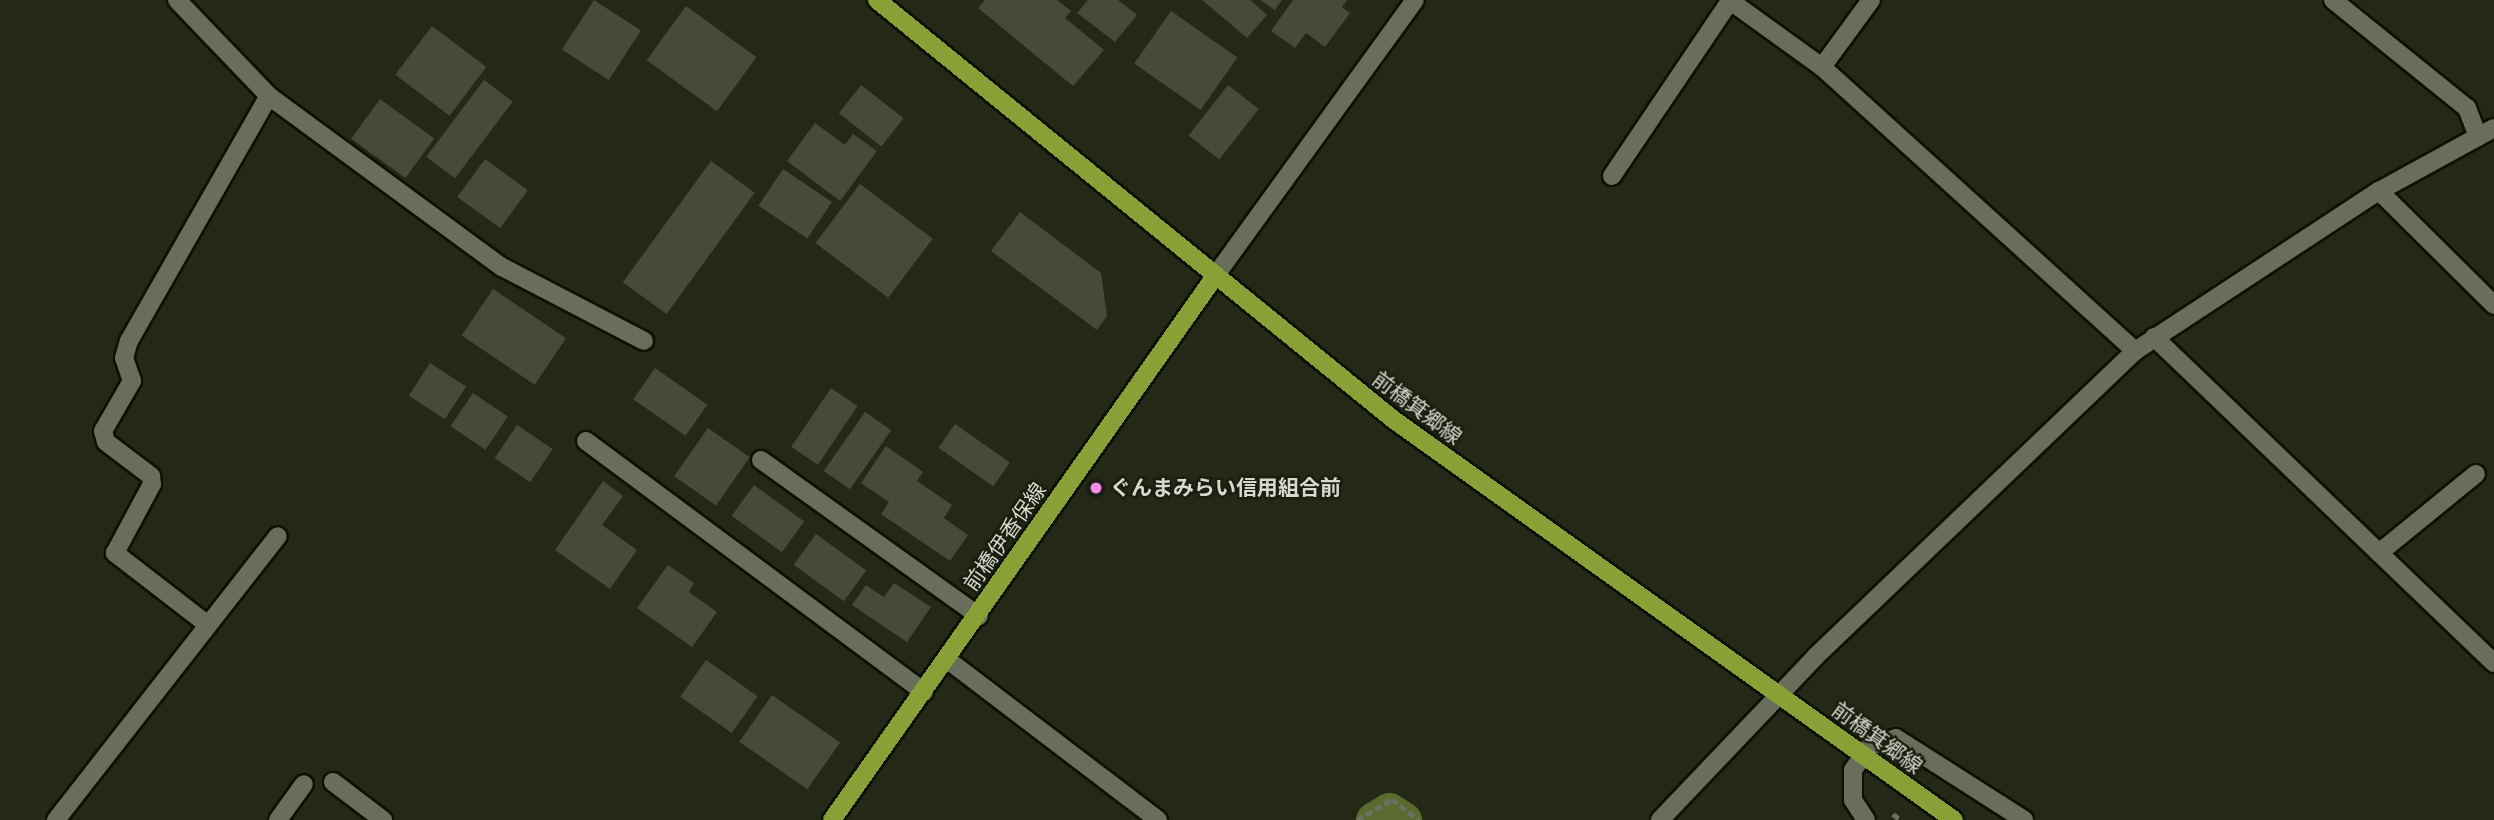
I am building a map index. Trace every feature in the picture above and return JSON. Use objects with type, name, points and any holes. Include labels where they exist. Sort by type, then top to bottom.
[{"type":"main road","name":"前橋箕郷線","points":[[877,0],[1213,278],[1487,488],[1783,692],[1859,757],[1954,820]]},
{"type":"main road","name":"前橋伊香保線","points":[[832,820],[979,616],[1213,278]]},
{"type":"street","points":[[177,0],[269,96],[502,267],[644,341]]},
{"type":"street","points":[[1213,278],[1415,0]]},
{"type":"street","points":[[1612,176],[1729,0],[1822,67],[2135,351]]},
{"type":"street","points":[[1822,67],[1871,0]]},
{"type":"street","points":[[2333,0],[2467,108],[2478,137]]},
{"type":"street","points":[[208,625],[115,553],[152,484],[151,476],[106,442],[103,431],[132,381],[124,358],[129,341],[269,96]]},
{"type":"street","points":[[1660,820],[1783,692],[2135,351],[2379,191],[2494,128]]},
{"type":"street","points":[[2379,191],[2494,305]]},
{"type":"street","points":[[2154,337],[2494,663]]},
{"type":"street","points":[[586,441],[924,692]]},
{"type":"street","points":[[761,460],[979,616]]},
{"type":"street","points":[[2379,553],[2476,474]]},
{"type":"street","points":[[55,820],[278,536]]},
{"type":"street","points":[[948,660],[1158,820]]},
{"type":"street","points":[[1866,820],[1851,785],[1859,757],[1882,739],[1896,738],[2024,820]]},
{"type":"street","points":[[333,782],[383,820]]},
{"type":"street","points":[[278,820],[304,784]]},
{"type":"path","points":[[1357,820],[1392,799],[1419,820]]},
{"type":"path","points":[[1892,814],[1901,820]]},
{"type":"building","points":[[594,0],[641,30],[609,80],[562,49]]},
{"type":"building","points":[[985,0],[1057,0],[1071,11],[1065,18],[1104,50],[1073,86],[978,8]]},
{"type":"building","points":[[1088,0],[1118,0],[1137,15],[1115,42],[1077,13]]},
{"type":"building","points":[[1202,0],[1250,0],[1267,15],[1247,38]]},
{"type":"building","points":[[1260,0],[1282,0],[1275,10]]},
{"type":"building","points":[[1293,0],[1347,0],[1342,7],[1350,13],[1325,47],[1306,33],[1295,48],[1271,31]]},
{"type":"building","points":[[686,6],[756,57],[717,111],[647,60]]},
{"type":"building","points":[[1171,11],[1237,57],[1201,110],[1134,63]]},
{"type":"building","points":[[432,26],[486,67],[450,116],[395,75]]},
{"type":"building","points":[[484,80],[513,102],[455,178],[426,157]]},
{"type":"building","points":[[861,85],[904,118],[881,147],[839,113]]},
{"type":"building","points":[[1228,85],[1259,109],[1219,159],[1189,135]]},
{"type":"building","points":[[380,99],[434,138],[405,178],[351,139]]},
{"type":"building","points":[[815,123],[845,145],[853,134],[877,151],[840,201],[787,161]]},
{"type":"building","points":[[485,159],[528,190],[500,228],[457,197]]},
{"type":"building","points":[[711,161],[755,193],[667,314],[623,282]]},
{"type":"building","points":[[783,169],[832,202],[807,238],[758,205]]},
{"type":"building","points":[[860,184],[933,239],[888,298],[815,243]]},
{"type":"building","points":[[1020,212],[1101,273],[1107,316],[1097,330],[991,251]]},
{"type":"building","points":[[493,289],[566,338],[535,385],[462,335]]},
{"type":"building","points":[[430,363],[466,386],[445,419],[409,396]]},
{"type":"building","points":[[655,368],[707,405],[686,436],[633,399]]},
{"type":"building","points":[[831,388],[858,406],[818,465],[791,447]]},
{"type":"building","points":[[473,393],[508,416],[485,450],[451,426]]},
{"type":"building","points":[[865,412],[891,430],[850,489],[824,471]]},
{"type":"building","points":[[955,424],[1010,462],[993,486],[938,448]]},
{"type":"building","points":[[517,425],[553,449],[530,482],[495,458]]},
{"type":"building","points":[[708,428],[750,457],[716,506],[674,476]]},
{"type":"building","points":[[886,446],[923,472],[917,481],[952,505],[944,518],[968,535],[950,561],[881,514],[889,502],[861,483]]},
{"type":"building","points":[[603,481],[623,496],[602,525],[637,550],[610,589],[555,550]]},
{"type":"building","points":[[754,485],[804,521],[782,552],[732,516]]},
{"type":"building","points":[[816,534],[866,570],[844,601],[794,565]]},
{"type":"building","points":[[668,565],[694,583],[689,592],[717,612],[692,647],[637,608]]},
{"type":"building","points":[[894,583],[931,607],[907,642],[852,605],[866,585],[884,597]]},
{"type":"building","points":[[706,660],[758,696],[732,733],[680,697]]},
{"type":"building","points":[[772,695],[840,743],[807,789],[739,742]]},
{"type":"waterway","points":[[1374,820],[1389,811],[1403,820]]},
{"type":"place","name":"ぐんまみらい信用組合前","points":[[1096,488]]}]
